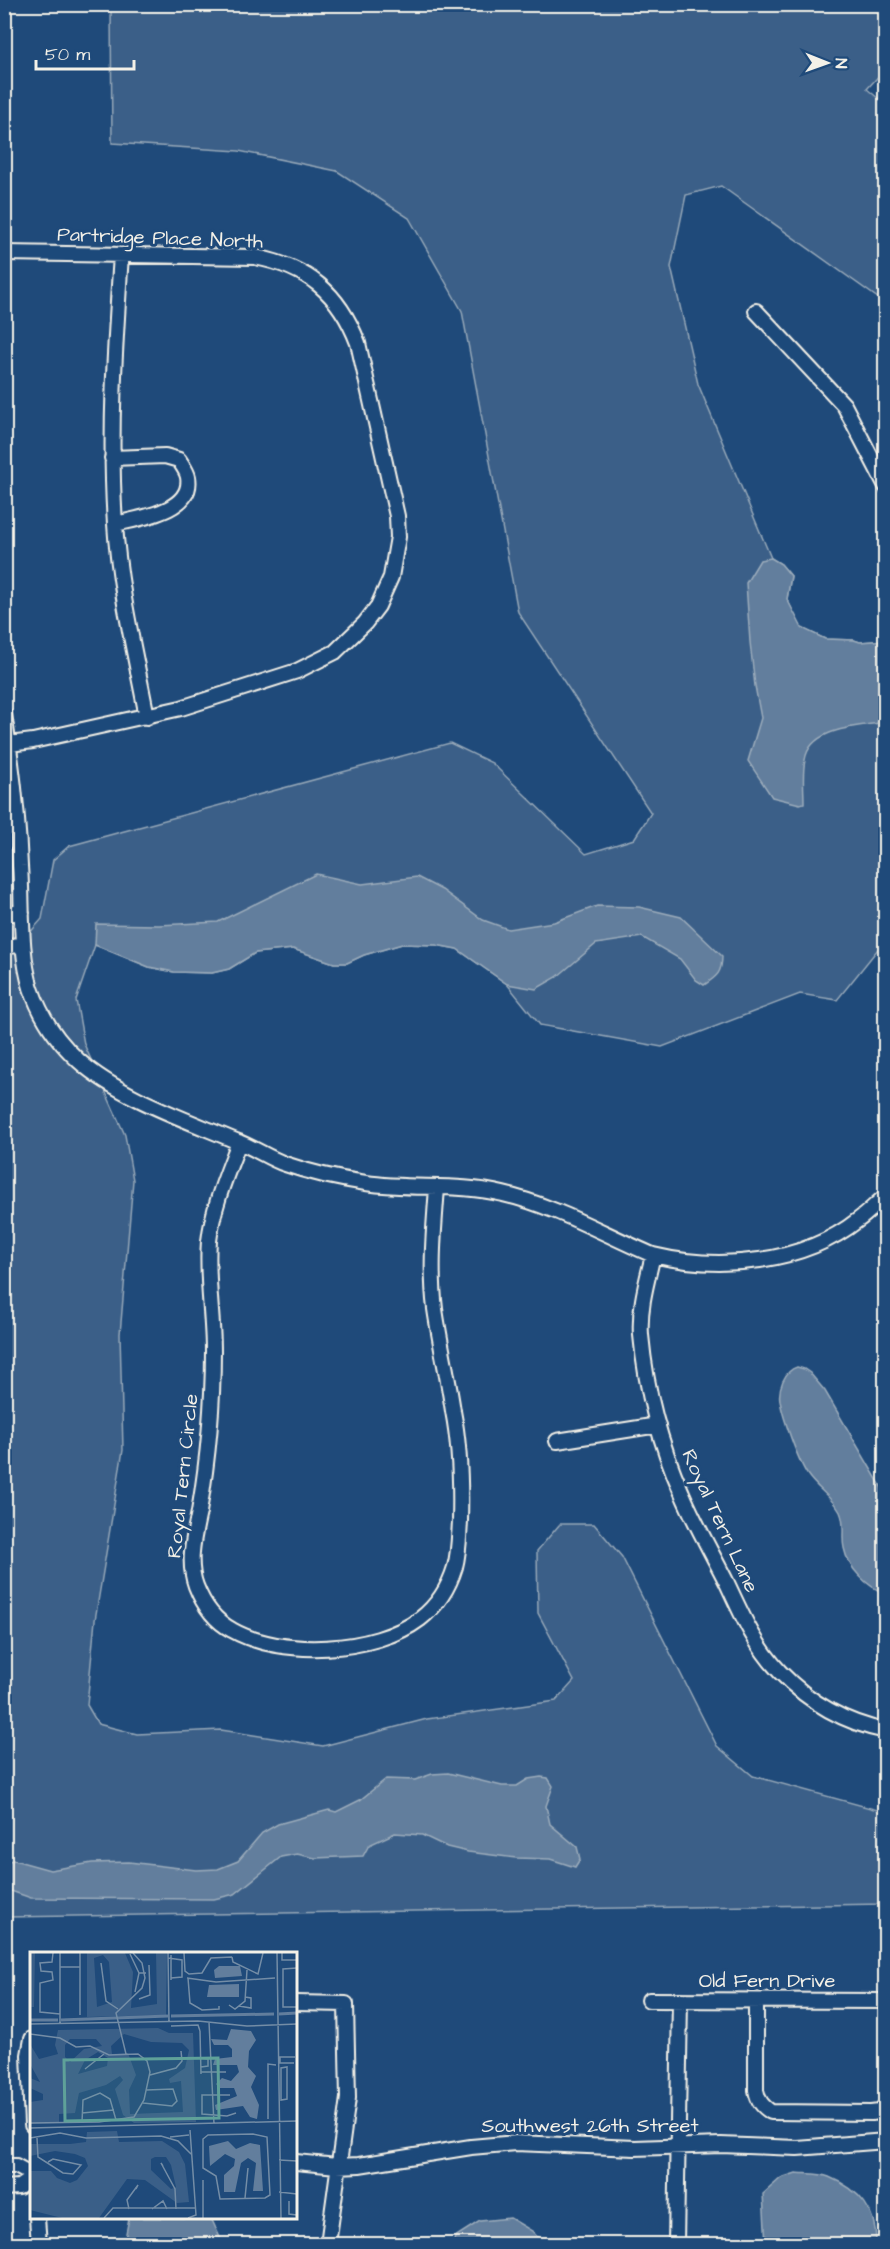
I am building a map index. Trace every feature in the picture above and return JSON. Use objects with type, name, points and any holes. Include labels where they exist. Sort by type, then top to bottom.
[{"type":"street","name":"Partridge Place North","points":[[4,253],[264,259],[282,263],[300,271],[330,294],[346,317],[358,344],[397,516],[395,559],[387,587],[378,606],[365,623],[335,652],[297,671],[147,717],[9,744]]},
{"type":"street","points":[[121,255],[112,381],[115,524],[119,566],[147,717]]},
{"type":"street","points":[[756,311],[844,405],[885,486]]},
{"type":"street","points":[[112,458],[172,458],[179,460],[188,476],[188,492],[178,505],[115,524]]},
{"type":"street","points":[[4,714],[16,804],[23,945],[31,986],[39,1007],[57,1036],[79,1061],[97,1075],[158,1108],[284,1163],[328,1176],[368,1183],[437,1188],[465,1187],[502,1193],[574,1217],[653,1255],[699,1262],[729,1263],[786,1254],[839,1232],[857,1221],[885,1196]]},
{"type":"street","points":[[4,913],[22,913]]},
{"type":"street","points":[[4,946],[23,945]]},
{"type":"street","name":"Royal Tern Circle","points":[[239,1142],[219,1195],[209,1241],[213,1354],[211,1418],[192,1567],[196,1586],[216,1618],[232,1630],[251,1639],[298,1647],[327,1648],[374,1640],[404,1629],[421,1618],[438,1601],[449,1583],[456,1563],[459,1543],[460,1463],[454,1413],[440,1344],[435,1304],[432,1264],[437,1188]]},
{"type":"street","name":"Royal Tern Lane","points":[[653,1255],[644,1293],[641,1335],[658,1425],[681,1491],[751,1634],[779,1670],[810,1698],[837,1714],[855,1723],[885,1731]]},
{"type":"street","points":[[557,1441],[658,1425]]},
{"type":"street","name":"Old Fern Drive","points":[[649,2000],[885,2001]]},
{"type":"street","points":[[676,2244],[680,2000]]},
{"type":"street","points":[[756,2001],[756,2091],[763,2107],[771,2112],[871,2113],[879,2112],[885,2107]]},
{"type":"street","points":[[297,2003],[346,2004],[348,2098],[328,2244]]},
{"type":"street","points":[[30,2050],[30,2078]]},
{"type":"street","name":"Southwest 26th Street","points":[[297,2162],[338,2166],[359,2165],[471,2147],[516,2143],[635,2148],[721,2145],[797,2148],[885,2141]]},
{"type":"street","points":[[4,2166],[16,2166],[30,2176]]},
{"type":"street","points":[[4,2188],[19,2187],[30,2179]]},
{"type":"street","points":[[37,2219],[39,2244]]},
{"type":"shaded area","points":[[111,5],[885,5],[885,69],[867,89],[885,104],[885,303],[721,186],[686,195],[671,267],[698,384],[771,558],[781,564],[791,576],[787,599],[801,628],[825,639],[860,642],[885,640],[885,949],[878,949],[837,1000],[800,994],[662,1047],[540,1025],[507,984],[457,949],[436,945],[402,944],[364,955],[347,963],[334,963],[293,949],[255,953],[229,969],[212,973],[174,972],[149,967],[95,945],[76,1000],[84,1044],[125,1135],[133,1180],[120,1334],[123,1450],[95,1620],[87,1705],[98,1724],[137,1734],[221,1730],[323,1746],[427,1719],[556,1701],[574,1681],[538,1613],[537,1551],[560,1524],[594,1524],[622,1557],[717,1746],[753,1776],[885,1812],[885,1904],[5,1917],[4,962],[42,919],[53,860],[69,846],[450,743],[492,763],[586,854],[634,839],[651,813],[518,612],[462,311],[409,218],[337,171],[239,151],[112,143]]},
{"type":"shaded area","points":[[771,558],[781,564],[791,576],[787,599],[802,628],[825,639],[860,642],[885,640],[885,722],[837,730],[816,741],[809,749],[805,760],[804,803],[800,804],[772,797],[748,761],[761,718],[750,642],[746,583],[760,560]]},
{"type":"shaded area","points":[[316,874],[362,884],[417,877],[442,890],[483,920],[508,929],[554,922],[597,906],[639,907],[681,917],[722,956],[721,966],[716,976],[704,985],[696,980],[680,959],[642,937],[596,944],[557,977],[536,989],[507,984],[457,949],[436,945],[402,944],[364,955],[347,963],[334,963],[293,949],[255,953],[229,969],[212,973],[174,972],[149,967],[95,945],[96,924],[159,925],[218,922]]},
{"type":"shaded area","points":[[797,1367],[810,1373],[825,1391],[885,1493],[885,1593],[859,1576],[850,1563],[844,1548],[843,1521],[840,1512],[807,1474],[795,1449],[784,1418],[780,1396],[785,1376]]},
{"type":"shaded area","points":[[448,1773],[502,1786],[517,1786],[528,1779],[548,1778],[553,1786],[546,1806],[550,1824],[577,1847],[580,1859],[575,1867],[550,1859],[516,1858],[468,1852],[447,1847],[422,1835],[395,1833],[369,1845],[363,1856],[315,1858],[297,1854],[281,1857],[235,1894],[214,1899],[31,1898],[5,1889],[5,1865],[8,1861],[14,1860],[50,1870],[92,1863],[129,1862],[196,1870],[218,1869],[238,1861],[262,1833],[278,1824],[329,1810],[336,1812],[360,1800],[386,1779],[415,1780],[432,1774]]},
{"type":"shaded area","points":[[796,2173],[825,2176],[840,2182],[858,2195],[870,2211],[876,2232],[876,2244],[766,2244],[763,2194],[781,2178]]},
{"type":"shaded area","points":[[510,2218],[532,2231],[544,2244],[453,2244],[455,2237],[480,2221]]},
{"type":"shaded area","points":[[129,2219],[211,2219],[223,2244],[124,2244]]}]
